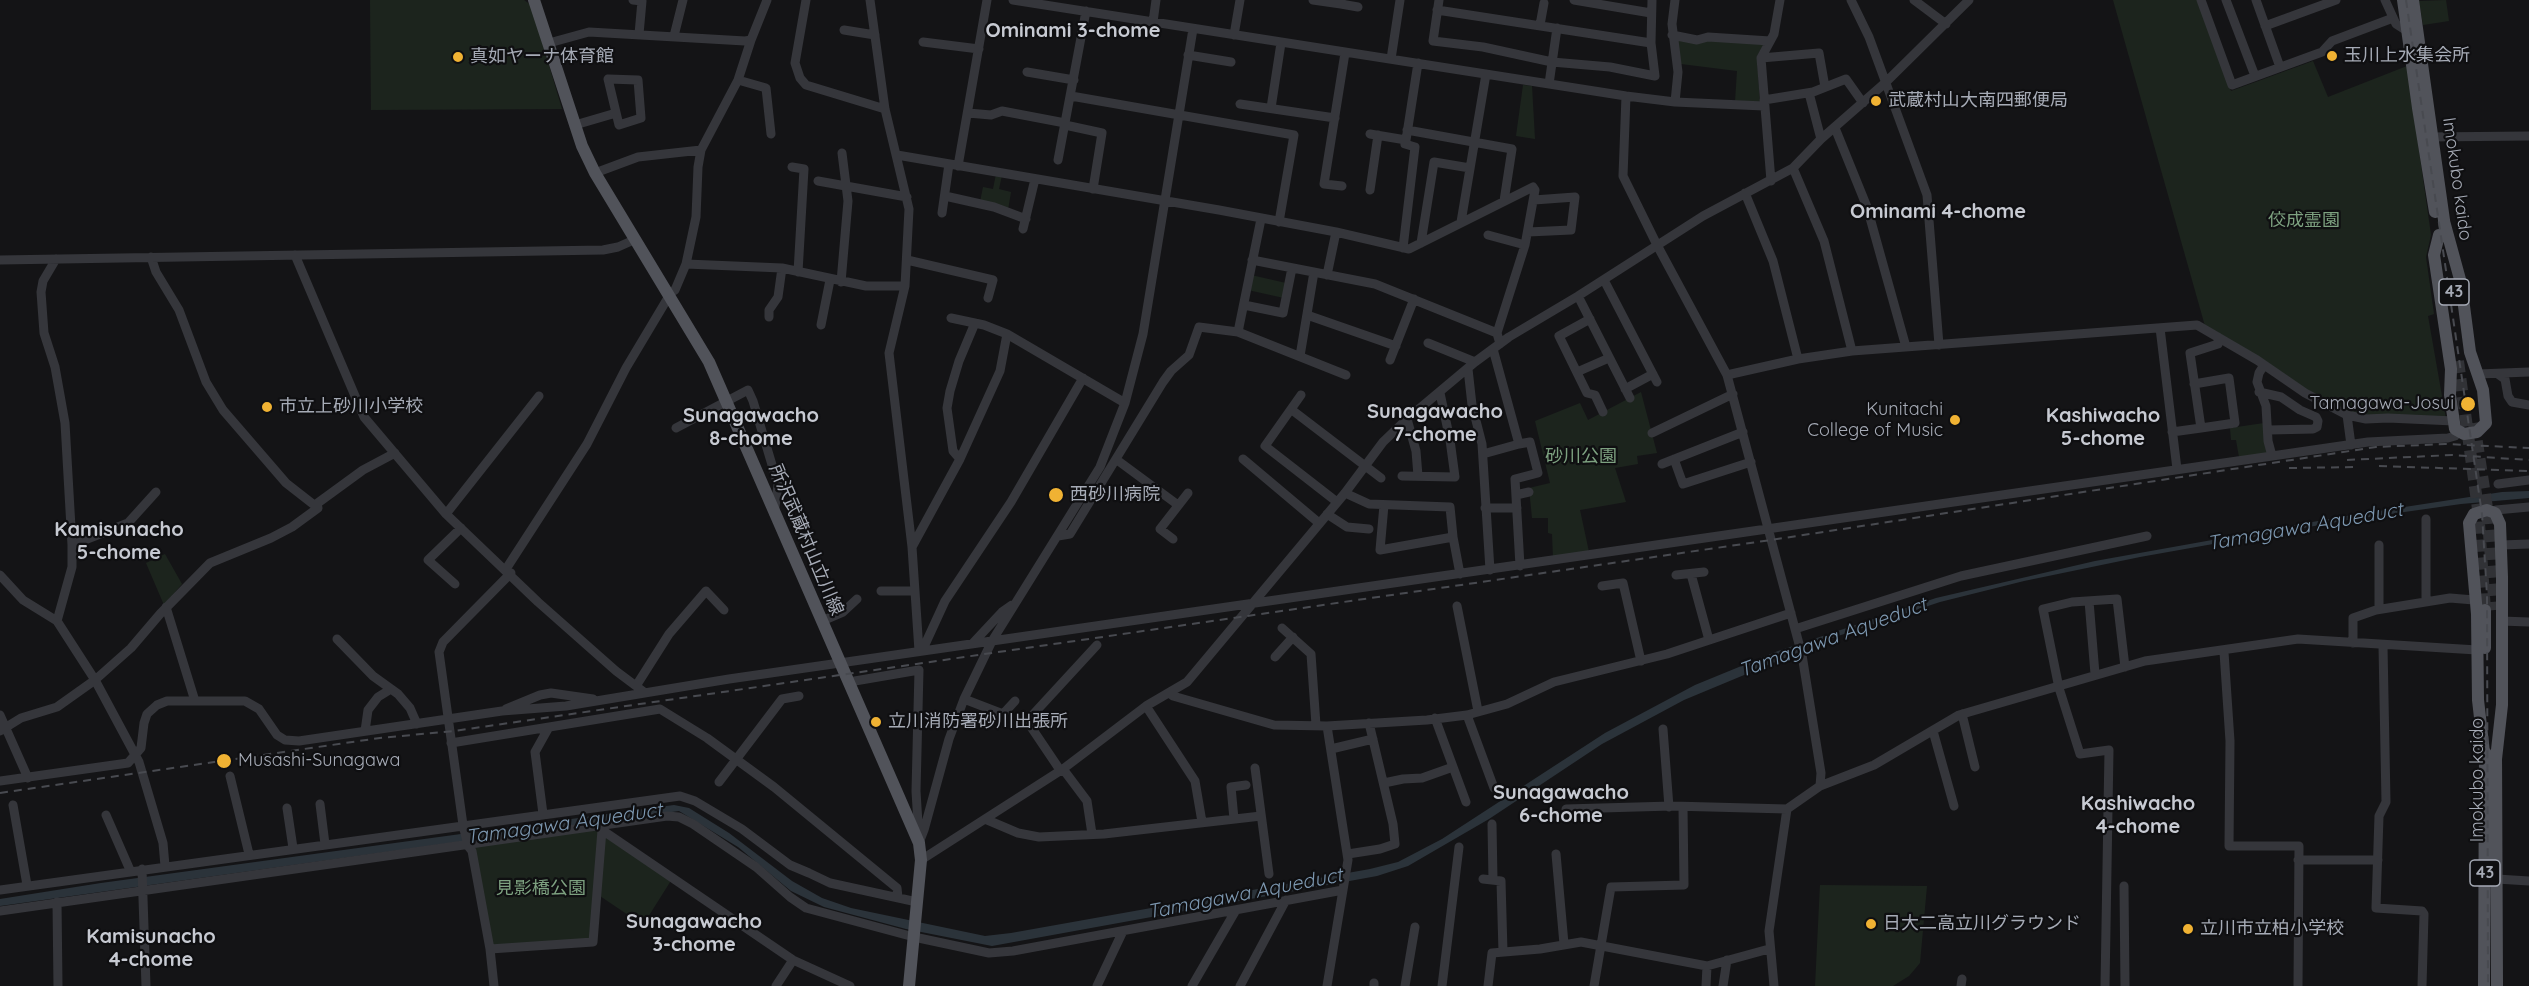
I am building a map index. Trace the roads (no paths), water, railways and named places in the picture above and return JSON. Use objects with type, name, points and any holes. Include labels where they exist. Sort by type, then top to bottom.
[{"type":"main road","name":"所沢武蔵村山立川線","points":[[534,0],[575,125],[595,173],[710,362],[729,402],[774,514],[914,830],[919,843],[921,860],[914,935]]},
{"type":"main road","name":"Imokubo kaido","points":[[2403,0],[2407,31],[2428,136],[2444,221],[2461,362],[2439,235],[2428,136],[2413,0]]},
{"type":"main road","points":[[2439,235],[2434,255],[2451,369],[2450,395],[2455,425],[2463,434],[2477,432],[2486,423],[2483,390],[2470,352],[2461,283],[2444,221]]},
{"type":"main road","name":"Imokubo kaido","points":[[2474,600],[2469,523],[2474,514],[2487,510],[2495,513],[2500,524],[2501,545],[2494,614],[2484,986]]},
{"type":"main road","points":[[2474,600],[2478,699],[2491,760]]},
{"type":"main road","name":"Imokubo kaido","points":[[2491,760],[2497,879],[2497,986]]},
{"type":"main road","points":[[909,986],[914,935]]},
{"type":"street","points":[[633,0],[642,1],[639,34]]},
{"type":"street","points":[[674,36],[683,0]]},
{"type":"street","points":[[494,986],[490,949],[472,851],[467,844],[464,827],[439,658],[440,647],[508,571],[587,444],[626,368],[669,295],[675,290],[686,264],[696,217],[701,150],[738,80],[750,40],[767,0]]},
{"type":"street","points":[[806,0],[795,63],[800,78],[806,85],[885,109]]},
{"type":"street","points":[[870,0],[885,109],[909,209],[905,286],[889,353],[912,548],[921,651]]},
{"type":"street","points":[[942,213],[968,113],[987,0]]},
{"type":"street","points":[[1013,0],[1345,53],[1675,102],[1764,103],[1809,93],[1846,79],[1863,103]]},
{"type":"street","points":[[1153,22],[1156,0]]},
{"type":"street","points":[[1234,35],[1240,0]]},
{"type":"street","points":[[1313,0],[1341,2],[1358,7]]},
{"type":"street","points":[[1391,59],[1400,0]]},
{"type":"street","points":[[1574,0],[1651,13]]},
{"type":"street","points":[[1651,43],[1438,5],[1433,41],[1483,47],[1552,62],[1610,67],[1655,76],[1651,43],[1652,0]]},
{"type":"street","points":[[1675,0],[1672,34],[1678,72],[1675,102]]},
{"type":"street","points":[[1771,181],[1761,58],[1774,34],[1780,0]]},
{"type":"street","points":[[1851,0],[1869,38],[1927,195],[1939,345]]},
{"type":"street","points":[[1914,0],[1946,24]]},
{"type":"street","points":[[921,860],[1061,770],[1146,706],[1187,682],[1345,493],[1383,442],[1407,418],[1496,346],[1703,216],[1794,168],[1821,139],[1885,83],[1969,0]]},
{"type":"street","points":[[2201,0],[2232,85],[2322,52],[2332,41],[2393,18]]},
{"type":"street","points":[[2226,0],[2255,76]]},
{"type":"street","points":[[2256,0],[2280,67]]},
{"type":"street","points":[[2265,26],[2336,0]]},
{"type":"street","points":[[2385,0],[2396,24],[2407,31]]},
{"type":"street","points":[[1540,25],[1545,1]]},
{"type":"street","points":[[1058,160],[1086,11]]},
{"type":"street","points":[[1549,84],[1557,28]]},
{"type":"street","points":[[919,843],[949,739],[964,699],[992,641],[1100,467],[1125,403],[1143,334],[1193,29]]},
{"type":"street","points":[[844,30],[875,35]]},
{"type":"street","points":[[549,43],[584,33],[750,40]]},
{"type":"street","points":[[1672,34],[1697,40],[1707,37],[1770,41]]},
{"type":"street","points":[[923,42],[979,49]]},
{"type":"street","points":[[1271,108],[1281,43]]},
{"type":"street","points":[[1342,186],[1324,184],[1345,53]]},
{"type":"street","points":[[1761,58],[1820,53],[1825,87]]},
{"type":"street","points":[[1188,55],[1231,62]]},
{"type":"street","points":[[1403,248],[1415,147],[1405,144],[1418,63]]},
{"type":"street","points":[[1027,72],[1074,80]]},
{"type":"street","points":[[1461,222],[1486,74]]},
{"type":"street","points":[[608,79],[638,80],[641,118],[619,125],[616,113],[608,79]]},
{"type":"street","points":[[738,80],[766,88],[771,134]]},
{"type":"street","points":[[1809,93],[1821,139]]},
{"type":"street","points":[[1071,96],[1294,135],[1279,222]]},
{"type":"street","points":[[1626,96],[1623,176],[1657,245],[1727,375],[1802,655],[1821,773],[1820,786]]},
{"type":"street","points":[[1240,104],[1335,118]]},
{"type":"street","points":[[968,113],[991,115],[1002,111],[1102,133],[1093,189]]},
{"type":"street","points":[[575,125],[616,113]]},
{"type":"street","points":[[1835,128],[1868,207],[1906,347]]},
{"type":"street","points":[[1370,190],[1374,135],[1406,135],[1512,150],[1504,201]]},
{"type":"street","points":[[2428,136],[2529,136]]},
{"type":"street","points":[[595,173],[638,157],[701,150]]},
{"type":"street","points":[[841,282],[848,201],[842,153]]},
{"type":"street","points":[[897,155],[1164,200],[1336,232],[1409,249],[1533,187],[1534,200],[1525,245],[1497,333],[1496,346],[1519,444]]},
{"type":"street","points":[[1421,243],[1434,162],[1470,168]]},
{"type":"street","points":[[792,167],[804,169],[798,272]]},
{"type":"street","points":[[1794,168],[1824,241],[1852,351]]},
{"type":"street","points":[[945,196],[994,207],[1025,224],[1035,179]]},
{"type":"street","points":[[818,181],[907,197]]},
{"type":"street","points":[[1745,193],[1773,261],[1798,359]]},
{"type":"street","points":[[1528,232],[1571,230],[1575,197],[1534,200]]},
{"type":"street","points":[[1238,332],[1261,219]]},
{"type":"street","points":[[1327,275],[1336,232]]},
{"type":"street","points":[[1488,235],[1525,245]]},
{"type":"street","points":[[0,260],[603,250],[618,247],[636,238]]},
{"type":"street","points":[[295,255],[364,417],[446,514],[547,609],[616,671],[640,689]]},
{"type":"street","points":[[3,729],[21,718],[57,707],[95,680],[131,648],[166,607],[210,564],[292,527],[318,508],[286,483],[240,432],[219,404],[203,375],[179,310],[156,272],[151,257]]},
{"type":"street","points":[[56,259],[43,281],[41,292],[44,333],[55,367],[65,423],[72,545],[72,567],[57,621]]},
{"type":"street","points":[[907,260],[993,280],[988,298]]},
{"type":"street","points":[[1252,260],[1375,284],[1497,333]]},
{"type":"street","points":[[686,264],[782,268],[866,286],[905,286]]},
{"type":"street","points":[[769,316],[769,310],[778,297],[782,268]]},
{"type":"street","points":[[1244,305],[1283,313],[1292,268]]},
{"type":"street","points":[[1300,356],[1314,272]]},
{"type":"street","points":[[821,325],[830,280]]},
{"type":"street","points":[[1604,280],[1655,378],[1625,389]]},
{"type":"street","points":[[1578,296],[1630,398]]},
{"type":"street","points":[[1390,360],[1414,299]]},
{"type":"street","points":[[1307,315],[1396,346]]},
{"type":"street","points":[[951,318],[1007,334],[1125,403]]},
{"type":"street","points":[[1590,320],[1559,336],[1587,393],[1594,395],[1604,412]]},
{"type":"street","points":[[960,459],[953,452],[947,408],[959,362],[975,323]]},
{"type":"street","points":[[0,782],[128,763],[135,758],[142,745],[145,719],[154,707],[167,701],[249,702],[261,711],[274,733],[290,741],[502,711],[540,709],[595,700],[640,689],[840,663],[1520,566],[2177,469],[2351,445],[2455,436],[2455,425],[2388,418],[2366,419],[2347,415],[2305,393],[2264,365],[2197,325],[1852,351],[1798,359],[1727,375]]},
{"type":"street","points":[[1058,536],[1070,534],[1163,382],[1171,370],[1189,355],[1199,327],[1238,332],[1346,375]]},
{"type":"street","points":[[2160,328],[2177,469]]},
{"type":"street","points":[[912,548],[960,459],[1000,371],[1007,334]]},
{"type":"street","points":[[2201,428],[2190,353],[2218,344],[2218,337]]},
{"type":"street","points":[[1428,343],[1472,366]]},
{"type":"street","points":[[1577,372],[1609,358]]},
{"type":"street","points":[[2264,365],[2259,373],[2259,392],[2265,406],[2269,430],[2268,441],[2272,456]]},
{"type":"street","points":[[1472,366],[1472,405],[1483,454],[1490,570]]},
{"type":"street","points":[[2478,374],[2529,372]]},
{"type":"street","points":[[2498,374],[2503,376],[2507,383],[2508,396],[2512,402],[2529,405]]},
{"type":"street","points":[[2507,383],[2513,374]]},
{"type":"street","points":[[921,651],[945,601],[1011,502],[1083,378]]},
{"type":"street","points":[[2172,432],[2235,423],[2229,378],[2194,384]]},
{"type":"street","points":[[676,428],[748,390],[778,485],[774,514]]},
{"type":"street","points":[[2259,392],[2281,397],[2300,410],[2316,417],[2318,421],[2317,427],[2303,430],[2269,430]]},
{"type":"street","points":[[1402,476],[1455,477],[1440,393]]},
{"type":"street","points":[[1652,433],[1732,394]]},
{"type":"street","points":[[1301,395],[1265,446],[1337,502]]},
{"type":"street","points":[[446,514],[539,396]]},
{"type":"street","points":[[1292,410],[1381,478]]},
{"type":"street","points":[[2347,415],[2351,445]]},
{"type":"street","points":[[1407,418],[1416,451],[1418,476]]},
{"type":"street","points":[[1662,464],[1743,432]]},
{"type":"street","points":[[1483,454],[1530,442],[1538,473],[1515,478],[1520,566]]},
{"type":"street","points":[[315,505],[363,470],[395,453]]},
{"type":"street","points":[[1243,459],[1319,523]]},
{"type":"street","points":[[1674,459],[1683,484],[1751,462]]},
{"type":"street","points":[[1117,460],[1178,505]]},
{"type":"street","points":[[2498,484],[2529,480]]},
{"type":"street","points":[[72,545],[128,523],[156,492]]},
{"type":"street","points":[[1516,495],[1529,492]]},
{"type":"street","points":[[1173,539],[1160,529],[1188,493]]},
{"type":"street","points":[[1345,493],[1369,504],[1450,507],[1460,574]]},
{"type":"street","points":[[1384,506],[1380,550],[1453,537]]},
{"type":"street","points":[[2496,510],[2529,507]]},
{"type":"street","points":[[1485,508],[1517,508]]},
{"type":"street","points":[[1327,514],[1347,527],[1369,529]]},
{"type":"street","points":[[2426,519],[2426,602]]},
{"type":"street","points":[[455,584],[428,560],[461,528]]},
{"type":"street","points":[[1795,629],[1961,576],[2146,536]]},
{"type":"street","points":[[2501,545],[2529,543]]},
{"type":"street","points":[[2379,544],[2379,609]]},
{"type":"street","points":[[1676,575],[1704,572]]},
{"type":"street","points":[[1691,574],[1709,640]]},
{"type":"street","points":[[0,575],[23,600],[57,621],[95,680],[139,762],[163,843],[165,866]]},
{"type":"street","points":[[1602,585],[1623,583],[1641,661]]},
{"type":"street","points":[[640,689],[669,634],[706,591],[724,610]]},
{"type":"street","points":[[881,591],[914,591]]},
{"type":"street","points":[[2353,643],[2353,618],[2379,609],[2450,598],[2474,600]]},
{"type":"street","points":[[2105,986],[2109,750],[2080,754],[2059,688],[2043,609],[2117,599],[2125,667]]},
{"type":"street","points":[[822,621],[843,612],[857,600]]},
{"type":"street","points":[[2089,601],[2095,674]]},
{"type":"street","points":[[973,643],[1002,612],[1017,602]]},
{"type":"street","points":[[1457,606],[1478,711]]},
{"type":"street","points":[[166,607],[195,700]]},
{"type":"street","points":[[1169,693],[1274,725],[1327,726],[1467,715],[1507,704],[1554,682],[1641,661],[1791,613]]},
{"type":"street","points":[[2494,614],[2529,622]]},
{"type":"street","points":[[1282,628],[1311,654],[1316,726]]},
{"type":"street","points":[[1275,657],[1293,637]]},
{"type":"street","points":[[337,639],[373,676],[391,689],[410,708],[417,724]]},
{"type":"street","points":[[1566,809],[1683,807],[1787,809],[1820,786],[1874,765],[1962,714],[2059,688],[2095,674],[2145,661],[2224,652],[2298,639],[2477,650]]},
{"type":"street","points":[[1092,834],[1087,801],[1061,770],[1027,721],[1097,645]]},
{"type":"street","points":[[2384,646],[2386,802],[2379,816],[2376,908],[2422,911],[2424,915],[2422,986]]},
{"type":"street","points":[[2224,652],[2230,741],[2229,846],[2299,846],[2298,986]]},
{"type":"street","points":[[849,682],[920,670],[916,792],[918,824],[914,830]]},
{"type":"street","points":[[365,731],[368,710],[378,697],[391,689]]},
{"type":"street","points":[[502,711],[526,700],[551,693],[595,700]]},
{"type":"street","points":[[718,782],[782,699],[799,696]]},
{"type":"street","points":[[964,699],[1004,714],[1015,700]]},
{"type":"street","points":[[1146,706],[1195,781],[1202,822]]},
{"type":"street","points":[[451,743],[660,709],[737,759],[897,888],[898,898]]},
{"type":"street","points":[[1962,714],[1976,767]]},
{"type":"street","points":[[0,715],[3,729],[28,778]]},
{"type":"street","points":[[1467,715],[1494,788]]},
{"type":"street","points":[[1435,718],[1466,802]]},
{"type":"street","points":[[1348,854],[1380,849],[1395,843],[1384,783],[1369,723]]},
{"type":"street","points":[[1326,986],[1348,854],[1327,726]]},
{"type":"street","points":[[543,814],[535,752],[549,727]]},
{"type":"street","points":[[1663,729],[1669,807]]},
{"type":"street","points":[[1933,731],[1954,806]]},
{"type":"street","points":[[1331,749],[1373,739]]},
{"type":"street","points":[[1384,783],[1422,778],[1453,767]]},
{"type":"street","points":[[1255,768],[1269,874]]},
{"type":"street","points":[[230,776],[249,854]]},
{"type":"street","points":[[1234,819],[1231,787],[1246,785]]},
{"type":"street","points":[[0,890],[130,870],[142,871],[249,854],[464,827],[670,797],[687,798],[742,830],[790,865],[830,883],[898,898],[917,906]]},
{"type":"street","points":[[320,804],[325,844]]},
{"type":"street","points":[[13,805],[27,885]]},
{"type":"street","points":[[287,807],[293,848]]},
{"type":"street","points":[[1594,986],[1611,887],[1684,885],[1683,807]]},
{"type":"street","points":[[1774,986],[1769,949],[1770,917],[1787,809]]},
{"type":"street","points":[[106,815],[130,870]]},
{"type":"street","points":[[0,911],[143,887],[600,828],[667,816],[679,817],[743,857],[806,908],[988,954],[1343,890]]},
{"type":"street","points":[[985,819],[1018,833],[1039,837],[1092,834],[1261,816]]},
{"type":"street","points":[[1492,824],[1493,880]]},
{"type":"street","points":[[490,949],[593,942],[600,828]]},
{"type":"street","points":[[600,828],[793,960],[850,986]]},
{"type":"street","points":[[1442,986],[1459,847]]},
{"type":"street","points":[[1556,854],[1564,944]]},
{"type":"street","points":[[2298,860],[2378,860]]},
{"type":"street","points":[[142,871],[146,986]]},
{"type":"street","points":[[1483,879],[1501,881],[1503,952]]},
{"type":"street","points":[[2497,879],[2529,881]]},
{"type":"street","points":[[2124,886],[2125,986]]},
{"type":"street","points":[[1240,986],[1286,900]]},
{"type":"street","points":[[57,902],[58,986]]},
{"type":"street","points":[[1192,986],[1236,910]]},
{"type":"street","points":[[1405,986],[1415,927]]},
{"type":"street","points":[[1097,986],[1123,931]]},
{"type":"street","points":[[1488,986],[1492,953],[1540,949],[1581,942],[1707,966],[1769,949]]},
{"type":"street","points":[[776,986],[793,960]]},
{"type":"street","points":[[1723,986],[1727,960]]},
{"type":"street","points":[[1706,986],[1707,966]]},
{"type":"water","name":"Tamagawa Aqueduct","points":[[2529,491],[2529,498],[2461,504],[2348,520],[2140,557],[2024,581],[1940,602],[1805,647],[1797,653],[1684,700],[1602,744],[1489,819],[1408,866],[1377,876],[992,946],[906,929],[824,907],[791,891],[738,847],[679,811],[0,906],[0,899],[101,883],[674,805],[689,808],[729,833],[792,881],[822,898],[851,908],[985,936],[1011,933],[1370,869],[1398,862],[1442,839],[1605,733],[1695,685],[1778,651],[1936,598],[2095,561],[2346,516],[2502,492]]},
{"type":"tunnel","points":[[2458,361],[2478,509],[2485,610]]},
{"type":"tunnel","points":[[2474,423],[2487,508],[2495,610]]},
{"type":"railway","points":[[2406,0],[2482,514],[2487,595],[2488,986]]},
{"type":"railway","points":[[0,793],[380,738],[454,731],[1771,540],[2376,447],[2445,444],[2529,448]]},
{"type":"railway","points":[[2347,460],[2452,455],[2529,460]]},
{"type":"railway","points":[[2379,466],[2529,471]]},
{"type":"railway","points":[[2289,468],[2358,467]]},
{"type":"place","name":"玉川上水集会所","points":[[2332,56]]},
{"type":"place","name":"真如ヤーナ体育館","points":[[458,57]]},
{"type":"place","name":"武蔵村山大南四郵便局","points":[[1876,101]]},
{"type":"place","name":"Tamagawa-Josui","points":[[2468,404]]},
{"type":"place","name":"市立上砂川小学校","points":[[267,407]]},
{"type":"place","name":"Kunitachi College of Music","points":[[1955,420]]},
{"type":"place","name":"西砂川病院","points":[[1056,495]]},
{"type":"place","name":"立川消防署砂川出張所","points":[[876,722]]},
{"type":"place","name":"Musashi-Sunagawa","points":[[224,761]]},
{"type":"place","name":"日大二高立川グラウンド","points":[[1871,924]]},
{"type":"place","name":"立川市立柏小学校","points":[[2188,929]]},
{"type":"district","name":"Ominami 3-chome","points":[[1073,31]]},
{"type":"district","name":"Ominami 4-chome","points":[[1938,212]]},
{"type":"district","name":"Sunagawacho 7-chome","points":[[1435,424]]},
{"type":"district","name":"Sunagawacho 8-chome","points":[[751,428]]},
{"type":"district","name":"Kashiwacho 5-chome","points":[[2103,428]]},
{"type":"district","name":"Kamisunacho 5-chome","points":[[119,542]]},
{"type":"district","name":"Sunagawacho 6-chome","points":[[1561,804]]},
{"type":"district","name":"Kashiwacho 4-chome","points":[[2138,816]]},
{"type":"district","name":"Sunagawacho 3-chome","points":[[694,934]]},
{"type":"district","name":"Kamisunacho 4-chome","points":[[151,948]]},
{"type":"park label","name":"佼成霊園","points":[[2304,221]]},
{"type":"park label","name":"砂川公園","points":[[1581,457]]},
{"type":"park label","name":"見影橋公園","points":[[541,889]]}]
